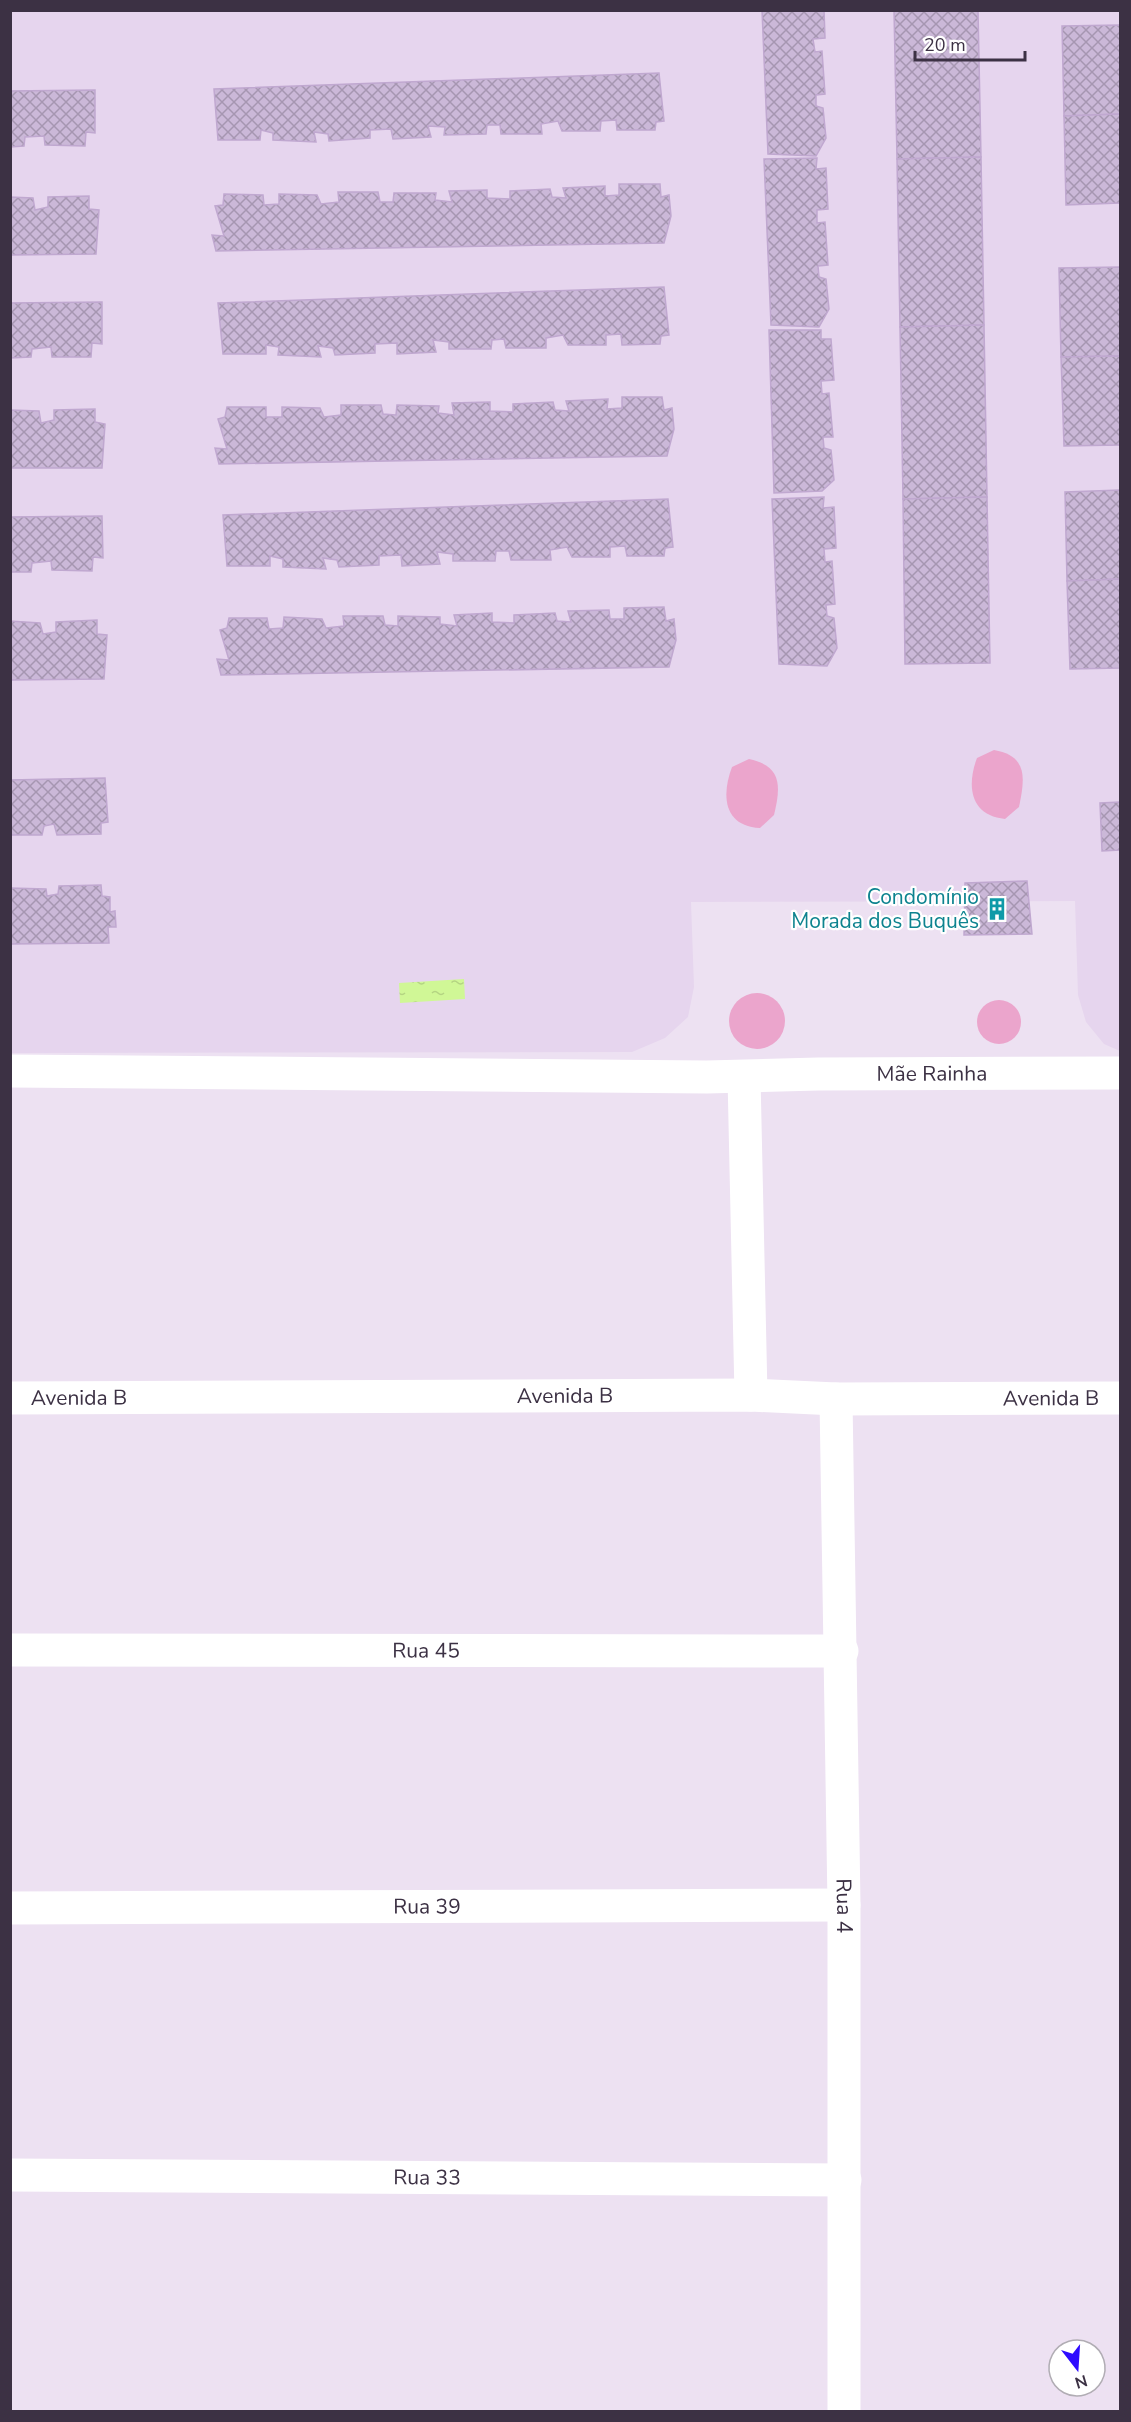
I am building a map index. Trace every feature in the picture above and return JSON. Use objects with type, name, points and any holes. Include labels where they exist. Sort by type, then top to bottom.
[{"type":"street","name":"Mãe Rainha","points":[[10,1071],[744,1077],[818,1074],[1120,1073]]},
{"type":"street","points":[[744,1077],[751,1395]]},
{"type":"street","name":"Avenida B","points":[[10,1398],[751,1395],[836,1399],[1120,1398]]},
{"type":"street","name":"Rua 4","points":[[836,1399],[842,1651],[844,2412]]},
{"type":"street","name":"Rua 45","points":[[10,1650],[842,1651]]},
{"type":"street","name":"Rua 39","points":[[10,1908],[844,1905]]},
{"type":"street","name":"Rua 33","points":[[10,2175],[845,2180]]},
{"type":"shaded area","points":[[10,11],[1120,11],[1120,1051],[1104,1044],[1086,1022],[1078,995],[1075,901],[691,902],[694,987],[688,1017],[665,1038],[632,1052],[11,1053]]},
{"type":"shaded area","points":[[994,750],[1013,757],[1018,763],[1023,778],[1019,807],[1005,819],[994,817],[978,806],[972,789],[977,758]]},
{"type":"shaded area","points":[[749,759],[768,767],[777,779],[778,795],[774,815],[760,828],[739,822],[728,808],[727,788],[732,767]]},
{"type":"shaded area","points":[[757,993],[768,995],[777,1001],[783,1010],[785,1021],[783,1032],[777,1041],[768,1047],[757,1049],[746,1047],[737,1041],[731,1032],[729,1021],[731,1010],[737,1001],[746,995]]},
{"type":"shaded area","points":[[999,1000],[1014,1007],[1021,1022],[1014,1037],[999,1044],[984,1037],[977,1022],[984,1007]]},
{"type":"water","points":[[464,979],[465,999],[400,1003],[399,983]]},
{"type":"building","points":[[762,10],[824,10],[825,38],[813,39],[815,52],[822,51],[825,94],[816,95],[816,106],[823,108],[826,138],[816,156],[768,154]]},
{"type":"building","points":[[894,10],[978,10],[981,157],[897,159]]},
{"type":"building","points":[[1120,25],[1120,114],[1064,116],[1062,26]]},
{"type":"building","points":[[659,73],[664,121],[656,122],[655,130],[617,130],[616,120],[601,121],[600,131],[562,131],[558,121],[541,124],[542,134],[501,134],[500,125],[487,125],[486,134],[444,135],[445,127],[428,126],[431,137],[393,139],[391,129],[370,130],[370,138],[329,141],[328,134],[314,132],[316,142],[273,140],[273,133],[261,130],[260,140],[218,140],[214,89]]},
{"type":"building","points":[[95,90],[95,133],[86,132],[85,146],[45,145],[44,136],[25,137],[24,146],[10,147],[10,91]]},
{"type":"building","points":[[1120,114],[1120,203],[1066,205],[1064,116]]},
{"type":"building","points":[[981,157],[984,325],[900,327],[897,159]]},
{"type":"building","points":[[817,158],[816,169],[826,168],[828,209],[817,210],[817,223],[825,222],[828,265],[818,266],[819,277],[826,279],[829,309],[819,327],[771,325],[764,159]]},
{"type":"building","points":[[619,184],[660,184],[661,197],[669,195],[671,216],[664,243],[216,251],[212,235],[224,236],[215,206],[223,205],[224,194],[263,195],[264,205],[279,204],[279,194],[317,195],[321,204],[339,202],[338,192],[378,192],[380,202],[393,202],[394,193],[436,193],[435,200],[452,202],[449,191],[487,190],[487,198],[510,199],[510,191],[550,189],[552,197],[566,198],[563,188],[605,186],[605,196],[619,195]]},
{"type":"building","points":[[89,196],[89,209],[99,210],[96,254],[10,255],[10,197],[33,198],[35,210],[48,207],[48,197]]},
{"type":"building","points":[[1120,267],[1120,356],[1061,357],[1059,268]]},
{"type":"building","points":[[664,287],[669,335],[661,336],[660,344],[622,345],[621,334],[606,335],[606,345],[568,345],[563,335],[546,338],[546,348],[506,348],[504,339],[492,340],[491,349],[449,349],[449,342],[433,340],[436,352],[397,354],[397,343],[375,344],[375,353],[335,355],[333,348],[318,346],[321,357],[278,355],[279,347],[266,345],[266,354],[223,354],[218,303]]},
{"type":"building","points":[[102,302],[102,344],[92,343],[91,357],[52,357],[51,347],[32,349],[31,357],[10,358],[10,303]]},
{"type":"building","points":[[984,325],[987,497],[903,499],[900,327]]},
{"type":"building","points":[[769,330],[821,330],[821,339],[831,339],[834,380],[821,381],[822,394],[829,393],[833,437],[823,437],[824,448],[831,450],[834,480],[822,491],[774,493]]},
{"type":"building","points":[[1120,356],[1120,445],[1064,446],[1061,357]]},
{"type":"building","points":[[622,397],[662,397],[664,410],[672,408],[674,429],[667,456],[219,464],[215,448],[227,449],[218,419],[225,417],[227,407],[266,407],[266,417],[282,417],[282,407],[320,408],[324,417],[341,415],[341,405],[381,405],[383,414],[396,415],[397,405],[439,406],[438,413],[454,415],[452,403],[490,402],[490,411],[513,412],[513,404],[553,402],[555,410],[569,411],[566,401],[608,399],[607,409],[622,408]]},
{"type":"building","points":[[95,409],[95,422],[105,424],[102,468],[10,468],[10,410],[39,411],[41,423],[54,420],[54,410]]},
{"type":"building","points":[[1120,490],[1120,579],[1067,581],[1065,492]]},
{"type":"building","points":[[824,497],[823,508],[834,507],[836,548],[824,549],[825,562],[832,561],[835,604],[826,605],[827,616],[834,618],[837,648],[827,666],[779,664],[772,499]]},
{"type":"building","points":[[987,497],[990,663],[905,664],[903,499]]},
{"type":"building","points":[[668,499],[673,547],[665,548],[664,556],[627,556],[625,546],[610,547],[610,557],[572,557],[567,547],[550,550],[551,560],[511,560],[509,551],[496,551],[495,561],[453,561],[453,554],[437,552],[440,564],[402,566],[401,555],[379,556],[379,565],[339,567],[337,560],[323,558],[326,569],[283,567],[283,559],[270,556],[270,566],[227,566],[223,515]]},
{"type":"building","points":[[102,516],[103,558],[93,557],[92,571],[52,570],[51,561],[32,563],[31,572],[10,572],[10,517]]},
{"type":"building","points":[[1120,579],[1120,668],[1070,669],[1067,581]]},
{"type":"building","points":[[664,607],[666,621],[674,619],[676,640],[669,667],[221,675],[217,659],[229,660],[220,630],[227,628],[229,618],[267,618],[269,629],[283,628],[284,617],[322,619],[326,628],[344,626],[343,616],[383,616],[385,625],[398,626],[398,616],[440,617],[440,624],[457,626],[454,615],[492,613],[492,622],[514,623],[514,615],[555,613],[557,621],[571,622],[568,611],[609,610],[610,619],[624,619],[624,608]]},
{"type":"building","points":[[97,620],[97,634],[107,635],[104,679],[10,680],[10,621],[40,623],[43,634],[56,632],[56,622]]},
{"type":"building","points":[[105,778],[108,822],[101,823],[101,834],[57,835],[54,824],[44,826],[42,835],[10,835],[10,780]]},
{"type":"building","points":[[1120,802],[1120,850],[1102,851],[1100,803]]},
{"type":"building","name":"Condomínio Morada dos Buquês","points":[[1027,881],[1032,934],[964,935],[965,883]]},
{"type":"building","points":[[101,885],[102,896],[110,897],[110,912],[115,911],[116,927],[108,927],[109,943],[10,944],[10,888],[46,889],[47,896],[58,894],[59,886]]},
{"type":"place","name":"Condomínio Morada dos Buquês","points":[[997,909]]}]
